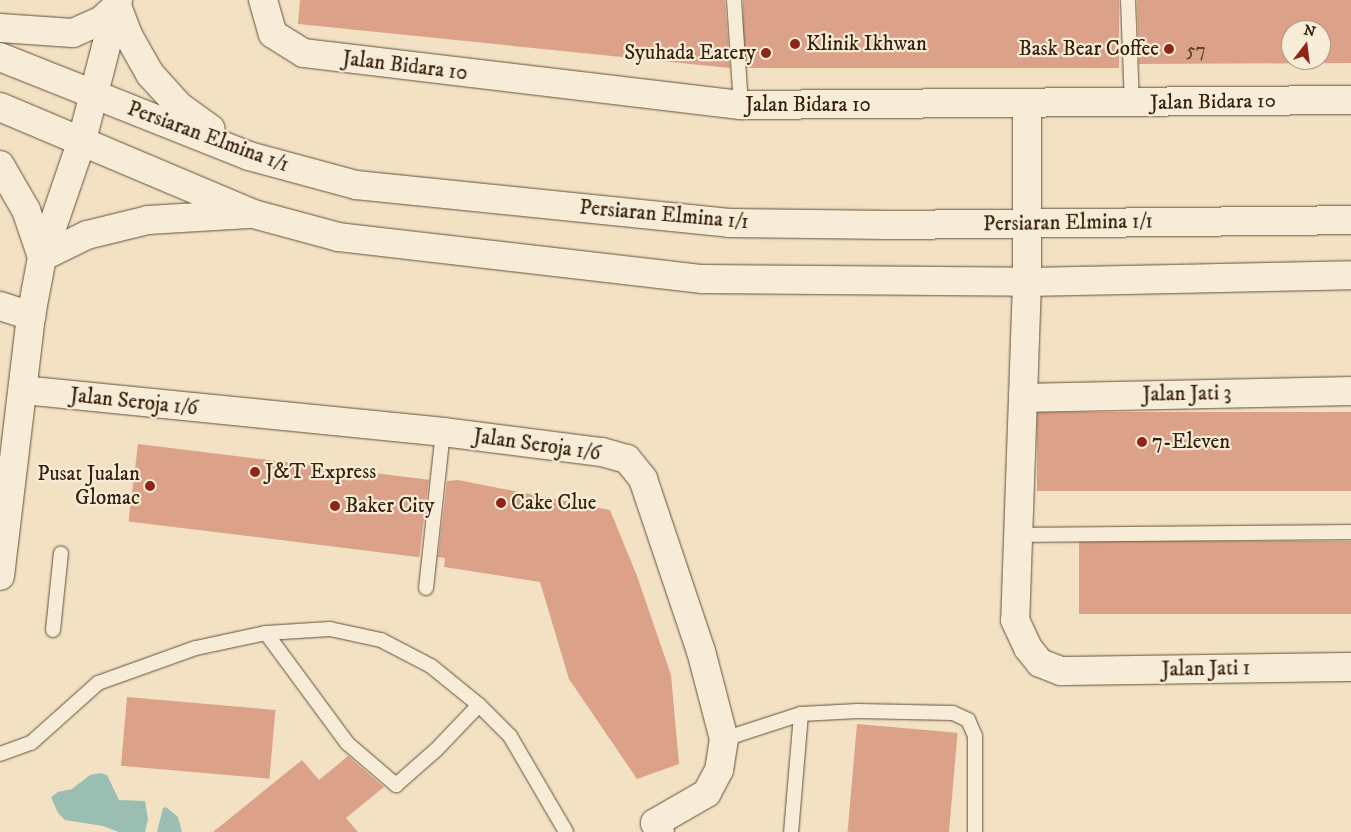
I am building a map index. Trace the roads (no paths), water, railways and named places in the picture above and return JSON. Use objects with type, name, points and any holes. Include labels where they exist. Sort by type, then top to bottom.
[{"type":"street","name":"Jalan Bidara 10","points":[[263,0],[274,34],[304,54],[741,105],[1351,100]]},
{"type":"street","points":[[0,28],[73,33],[102,20],[118,3]]},
{"type":"street","points":[[0,576],[31,316],[42,257],[82,140],[118,3]]},
{"type":"street","points":[[118,3],[128,34],[150,74],[179,106],[249,156]]},
{"type":"street","name":"Persiaran Elmina 1/1","points":[[0,57],[249,156],[356,184],[729,223],[1027,224],[1351,220]]},
{"type":"street","points":[[1018,534],[1027,282],[1027,104]]},
{"type":"street","points":[[0,107],[82,140],[253,214],[338,237],[702,280],[1027,282],[1351,275]]},
{"type":"street","points":[[0,165],[26,210],[42,257]]},
{"type":"street","points":[[42,257],[87,235],[148,220],[253,214]]},
{"type":"street","points":[[0,306],[31,316]]},
{"type":"street","name":"Jalan Seroja 1/6","points":[[23,390],[443,432],[602,452],[627,460],[643,479],[701,651],[724,739],[719,770],[707,793],[655,823],[660,832]]},
{"type":"street","name":"Jalan Jati 3","points":[[1022,398],[1351,391]]},
{"type":"street","name":"Jalan Jati 1","points":[[1018,534],[1015,620],[1028,648],[1040,663],[1061,671],[1351,667]]},
{"type":"lane","points":[[734,0],[741,105]]},
{"type":"lane","points":[[1128,0],[1132,103]]},
{"type":"lane","points":[[426,588],[443,432]]},
{"type":"lane","points":[[1018,534],[1351,532]]},
{"type":"lane","points":[[53,630],[61,553]]},
{"type":"lane","points":[[0,754],[31,743],[98,683],[196,648],[266,633],[330,629],[381,640],[431,666],[479,705],[510,736],[566,832]]},
{"type":"lane","points":[[266,633],[347,742],[396,785],[436,750],[479,705]]},
{"type":"lane","points":[[724,739],[801,714],[858,711],[953,713],[968,720],[975,736],[975,832]]},
{"type":"lane","points":[[791,832],[801,714]]},
{"type":"water","points":[[100,773],[107,775],[119,800],[145,801],[148,819],[145,832],[119,832],[103,826],[65,820],[58,813],[51,797],[58,792],[72,789],[90,775]]},
{"type":"water","points":[[166,807],[178,817],[182,832],[157,832],[163,808]]},
{"type":"place","name":"Klinik Ikhwan","points":[[795,44]]},
{"type":"place","name":"Bask Bear Coffee","points":[[1169,49]]},
{"type":"place","name":"Syuhada Eatery","points":[[766,53]]},
{"type":"place","name":"7-Eleven","points":[[1142,442]]},
{"type":"place","name":"J&T Express","points":[[255,472]]},
{"type":"place","name":"Pusat Jualan Glomac","points":[[150,486]]},
{"type":"place","name":"Cake Clue","points":[[501,503]]},
{"type":"place","name":"Baker City","points":[[335,506]]}]
